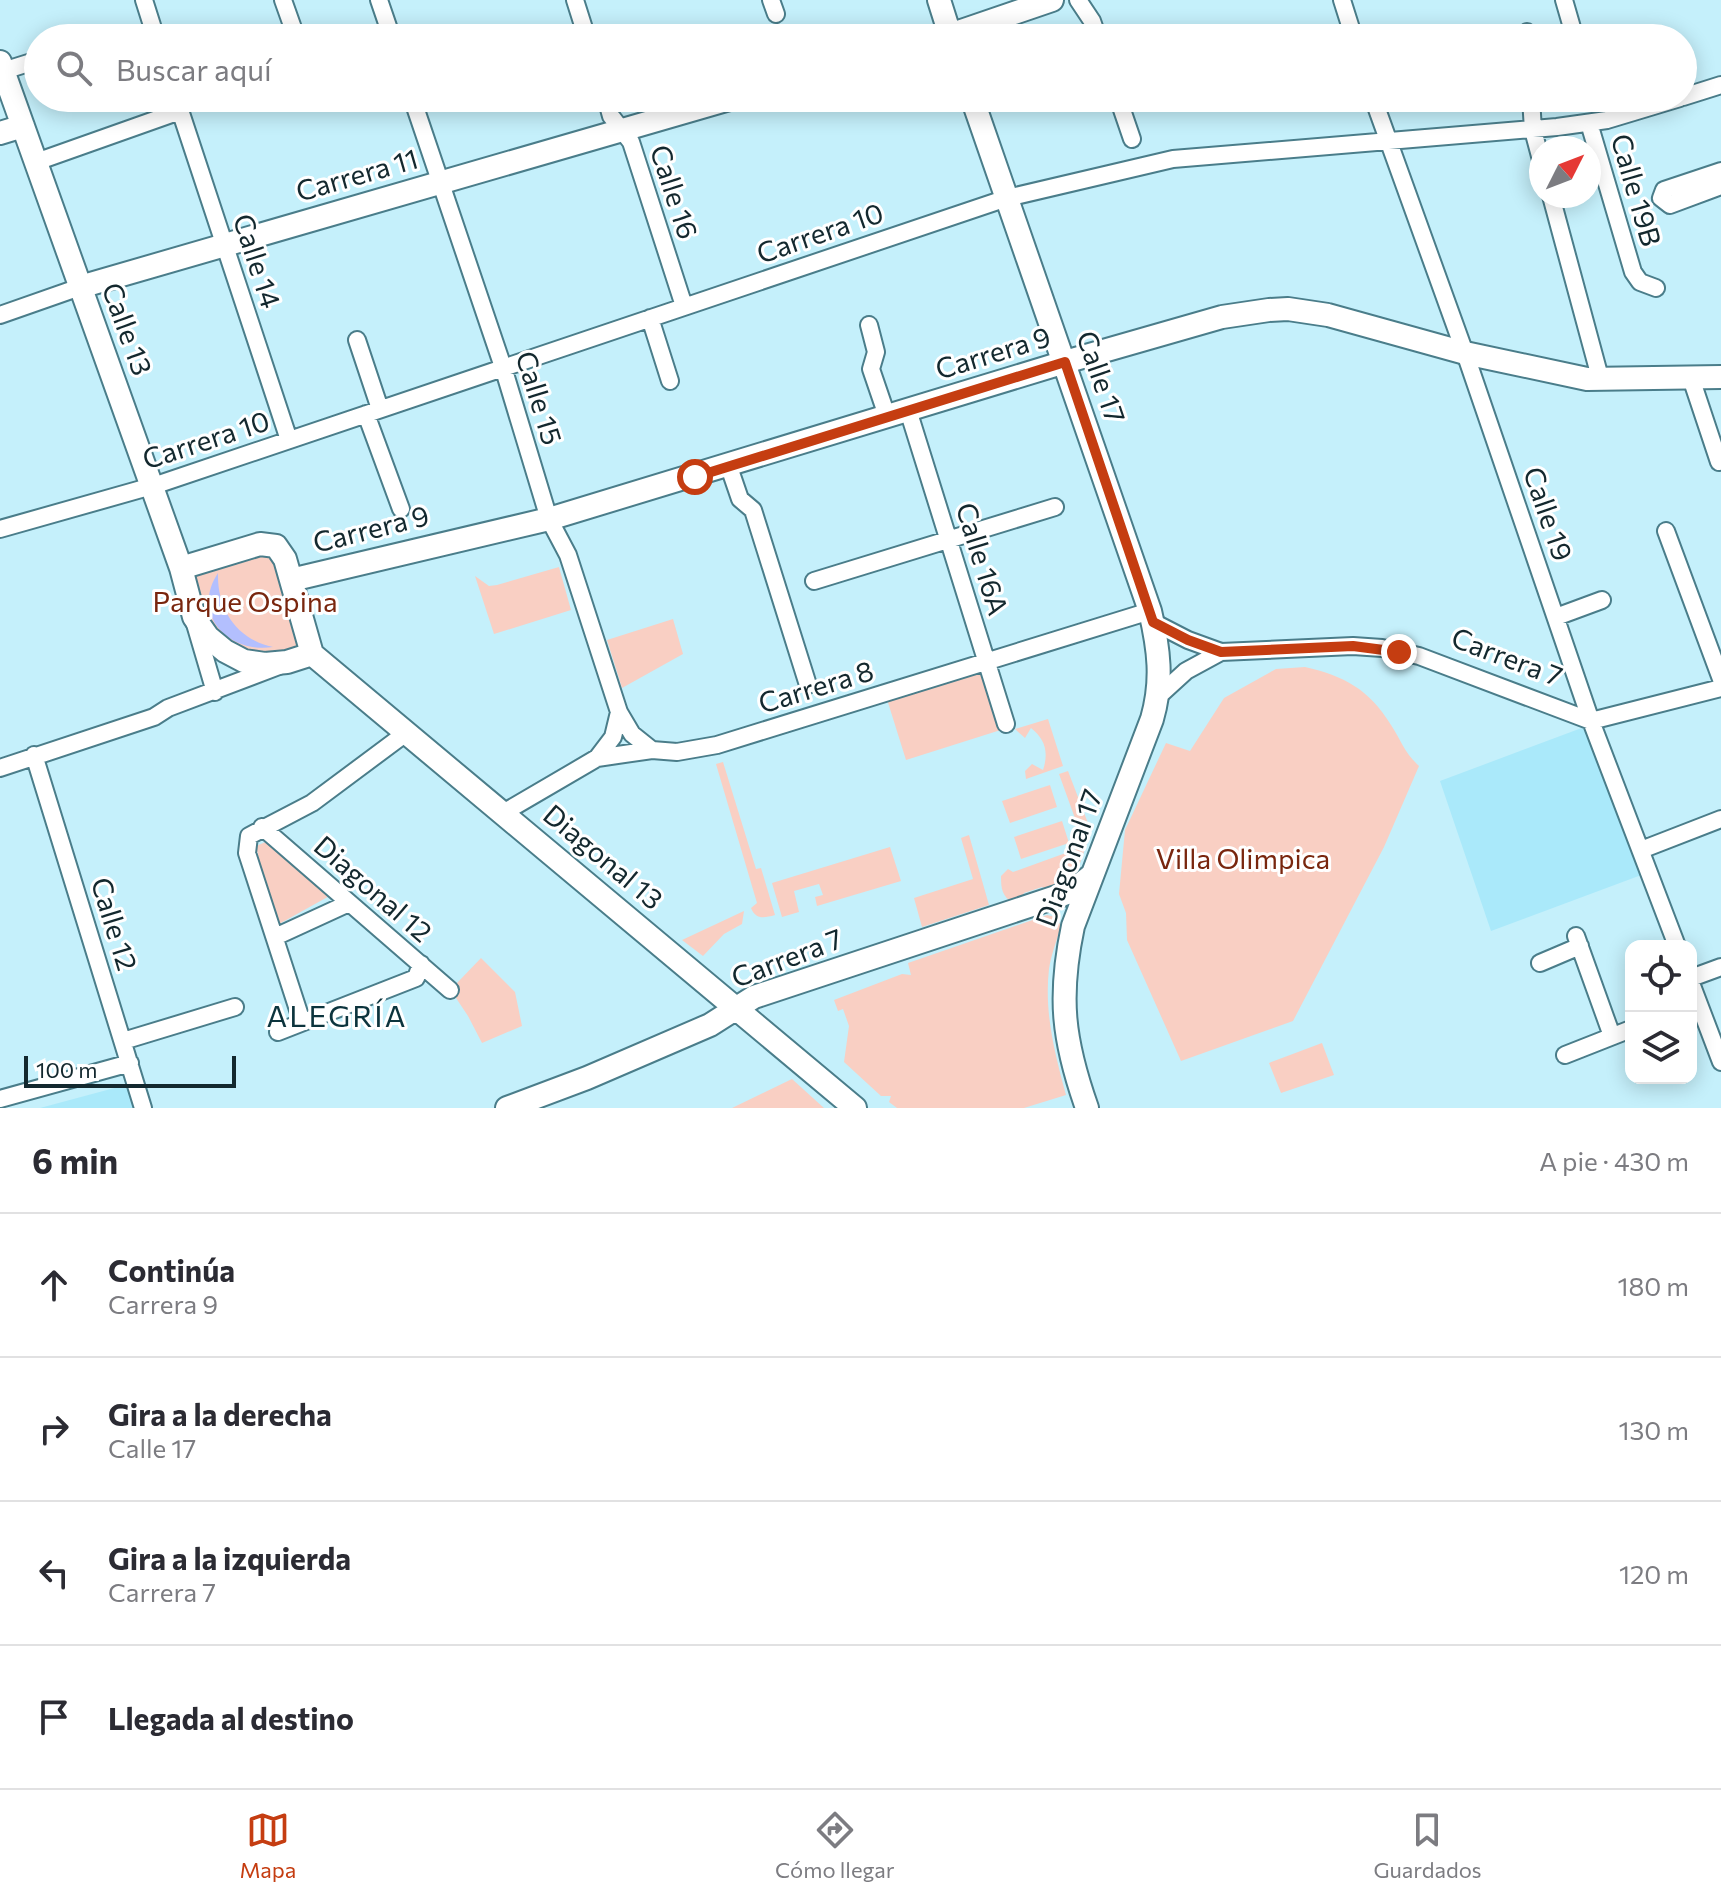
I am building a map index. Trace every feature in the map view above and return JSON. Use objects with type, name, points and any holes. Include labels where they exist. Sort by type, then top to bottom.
[{"type":"main road","points":[[939,0],[944,24]]},
{"type":"main road","points":[[984,24],[1052,0]]},
{"type":"main road","name":"Calle 13","points":[[2,66],[181,568],[194,617],[208,637],[234,657],[255,663],[287,662],[312,654]]},
{"type":"main road","name":"Carrera 11","points":[[80,287],[684,112]]},
{"type":"main road","name":"Calle 17","points":[[977,112],[1151,616],[1160,657],[1161,686]]},
{"type":"main road","points":[[0,133],[23,126]]},
{"type":"main road","name":"Carrera 9","points":[[291,580],[549,519],[1222,317],[1288,309],[1328,315],[1465,353],[1601,381],[1721,377]]},
{"type":"main road","points":[[181,568],[260,544],[276,546],[285,559],[312,654]]},
{"type":"main road","name":"Diagonal 13","points":[[312,654],[855,1108]]},
{"type":"main road","name":"Diagonal 17","points":[[1087,1108],[1070,1050],[1064,1016],[1063,982],[1073,926],[1152,719],[1161,686]]},
{"type":"main road","name":"Carrera 7","points":[[507,1108],[587,1078],[710,1025],[762,994],[1059,896],[1072,891],[1092,875]]},
{"type":"main road","name":"Carrera 7","points":[[759,1027],[752,1015],[757,1004],[764,1001],[1048,908],[1065,910],[1073,926]]},
{"type":"street","points":[[144,0],[152,24]]},
{"type":"street","points":[[283,0],[292,24]]},
{"type":"street","points":[[379,0],[387,24]]},
{"type":"street","points":[[575,0],[583,24]]},
{"type":"street","points":[[1078,0],[1093,24]]},
{"type":"street","points":[[1342,0],[1350,24]]},
{"type":"street","points":[[1564,0],[1571,24]]},
{"type":"street","points":[[2,66],[24,62]]},
{"type":"street","name":"Carrera 10","points":[[1697,93],[1721,85]]},
{"type":"street","points":[[36,162],[158,112]]},
{"type":"street","name":"Calle 14","points":[[181,112],[289,440]]},
{"type":"street","name":"Calle 15","points":[[417,112],[503,367],[549,519],[568,555],[619,712],[632,734],[652,750]]},
{"type":"street","name":"Calle 16","points":[[610,112],[631,142],[684,306]]},
{"type":"street","points":[[1123,112],[1132,139]]},
{"type":"street","name":"Calle 19","points":[[1377,112],[1465,353],[1591,721],[1675,940]]},
{"type":"street","points":[[1532,112],[1535,136]]},
{"type":"street","name":"Carrera 10","points":[[0,529],[151,486],[1007,198],[1173,159],[1533,130],[1589,123],[1630,112]]},
{"type":"street","name":"Calle 19B","points":[[1589,123],[1633,272],[1640,282],[1656,288]]},
{"type":"street","points":[[1721,171],[1664,190],[1661,198],[1670,205],[1721,186]]},
{"type":"street","points":[[1554,208],[1601,381]]},
{"type":"street","name":"Carrera 11","points":[[0,315],[80,287]]},
{"type":"street","points":[[650,318],[670,381]]},
{"type":"street","name":"Calle 16A","points":[[869,325],[876,352],[871,369],[898,413],[949,540],[1006,724]]},
{"type":"street","points":[[357,340],[373,412],[401,509]]},
{"type":"street","points":[[1691,378],[1719,462]]},
{"type":"street","points":[[728,464],[740,499],[753,510],[808,685]]},
{"type":"street","points":[[814,581],[1055,507]]},
{"type":"street","points":[[1666,531],[1721,679]]},
{"type":"street","points":[[1556,617],[1602,600]]},
{"type":"street","name":"Carrera 7","points":[[1151,616],[1188,640],[1221,652],[1353,646],[1419,656],[1591,721]]},
{"type":"street","name":"Carrera 8","points":[[503,813],[597,758],[652,750],[677,752],[717,745],[987,662],[1151,616]]},
{"type":"street","name":"Calle 13","points":[[194,617],[215,692]]},
{"type":"street","name":"Carrera 7","points":[[1161,686],[1221,652]]},
{"type":"street","points":[[0,768],[154,717],[168,708],[287,662]]},
{"type":"street","points":[[1591,721],[1721,688]]},
{"type":"street","points":[[597,758],[613,737],[619,712]]},
{"type":"street","points":[[302,1022],[246,843],[249,836],[262,827],[312,803],[406,733]]},
{"type":"street","name":"Calle 12","points":[[34,755],[143,1108]]},
{"type":"street","points":[[1641,850],[1721,819]]},
{"type":"street","name":"Diagonal 12","points":[[262,827],[450,990]]},
{"type":"street","points":[[275,937],[349,903]]},
{"type":"street","points":[[1540,963],[1578,941],[1612,1036]]},
{"type":"street","points":[[278,1032],[416,978],[421,964]]},
{"type":"street","points":[[1697,978],[1721,967]]},
{"type":"street","points":[[123,1041],[235,1007]]},
{"type":"street","points":[[1697,1008],[1721,1062]]},
{"type":"street","points":[[1565,1055],[1625,1031]]},
{"type":"street","points":[[0,1099],[130,1063]]},
{"type":"shaded area","points":[[218,573],[221,599],[232,621],[249,637],[273,647],[257,648],[242,644],[229,638],[219,628],[212,617],[209,603]]},
{"type":"shaded area","points":[[1587,726],[1644,874],[1491,931],[1440,781]]},
{"type":"shaded area","points":[[133,1083],[140,1108],[40,1108]]},
{"type":"green space","name":"Parque Ospina","points":[[270,549],[305,652],[260,659],[212,637],[189,570]]},
{"type":"green space","points":[[559,567],[571,610],[494,634],[475,576],[489,586]]},
{"type":"green space","points":[[673,619],[683,654],[622,688],[607,640]]},
{"type":"green space","points":[[987,662],[1007,728],[906,760],[885,693]]},
{"type":"green space","name":"Villa Olimpica","points":[[1305,667],[1344,680],[1364,693],[1383,713],[1419,766],[1384,847],[1293,1021],[1181,1061],[1127,940],[1126,913],[1119,894],[1125,830],[1166,743],[1190,751],[1224,698],[1276,669]]},
{"type":"green space","points":[[1048,719],[1063,766],[1026,779],[1025,771],[1032,764],[1043,770],[1046,757],[1044,746],[1031,728],[1025,738],[1015,729]]},
{"type":"green space","points":[[723,762],[756,869],[761,868],[775,915],[761,917],[755,915],[751,908],[757,903],[716,764]]},
{"type":"green space","points":[[1068,771],[1091,831],[1074,881],[1050,892],[1042,887],[1024,893],[1013,903],[1004,895],[1001,885],[1001,876],[1008,869],[1013,872],[1085,846],[1059,774]]},
{"type":"green space","points":[[1050,785],[1057,807],[1010,823],[1002,801]]},
{"type":"green space","points":[[1062,821],[1069,843],[1021,859],[1014,837]]},
{"type":"green space","points":[[969,835],[989,905],[922,927],[914,898],[973,879],[961,838]]},
{"type":"green space","points":[[268,841],[333,894],[279,924],[270,910],[256,846]]},
{"type":"green space","points":[[890,847],[901,881],[817,906],[815,897],[823,895],[819,884],[794,891],[799,912],[782,917],[772,883]]},
{"type":"green space","points":[[744,911],[742,924],[724,934],[703,956],[682,940]]},
{"type":"green space","points":[[1047,915],[1056,917],[1061,926],[1049,969],[1048,1001],[1054,1049],[1066,1095],[1024,1108],[897,1108],[889,1102],[891,1096],[881,1096],[844,1062],[849,1026],[843,1009],[838,1011],[834,1000],[902,974],[911,975],[908,963]]},
{"type":"green space","points":[[481,958],[515,992],[522,1026],[482,1043],[456,998],[457,983]]},
{"type":"green space","points":[[1322,1043],[1334,1075],[1281,1093],[1269,1063]]},
{"type":"green space","points":[[792,1079],[824,1108],[732,1108]]},
{"type":"district","name":"ALEGRÍA","points":[[337,1017]]},
{"type":"route","points":[[695,477],[728,464],[1065,362],[1153,622],[1221,652],[1353,646],[1399,652]]}]
